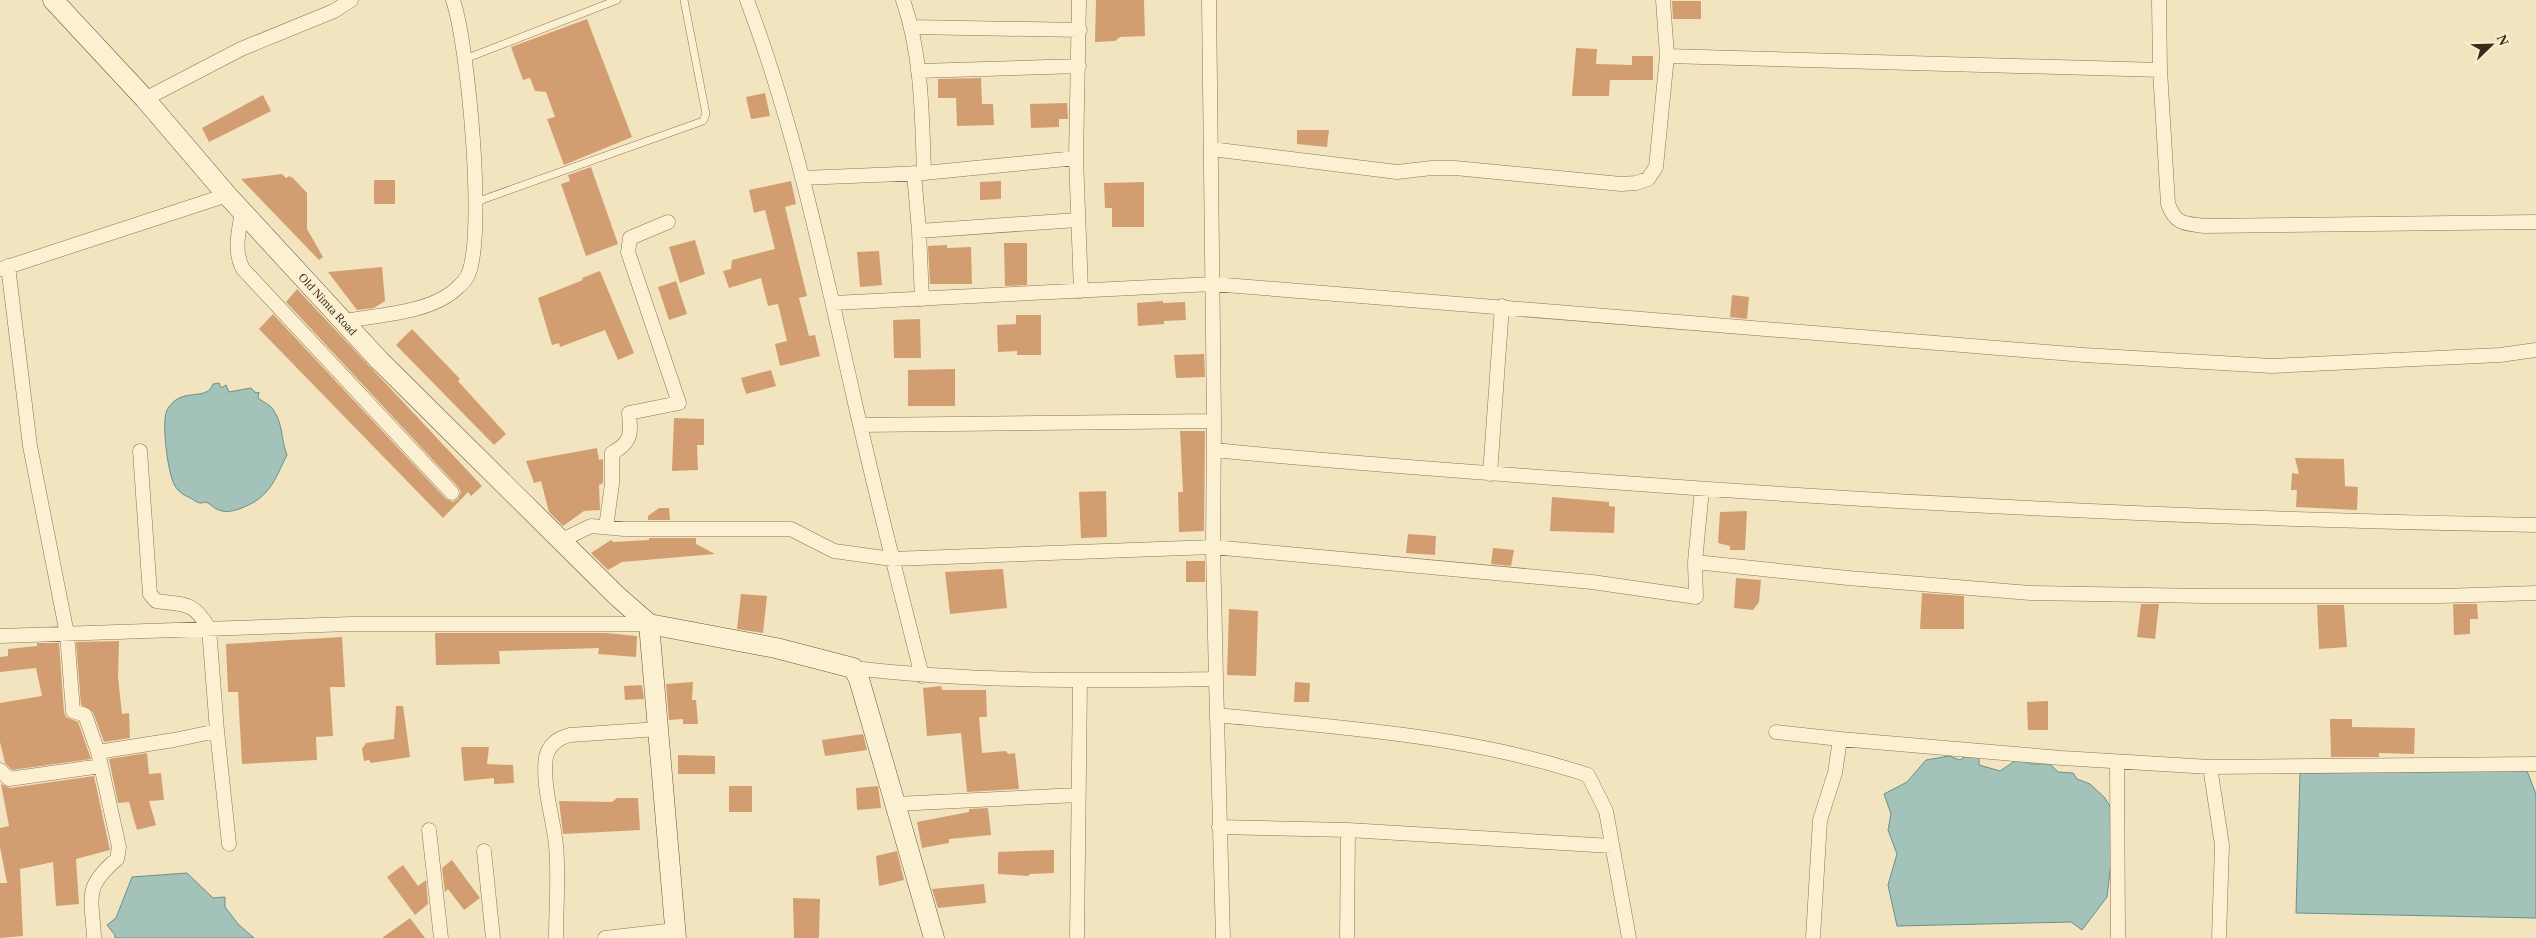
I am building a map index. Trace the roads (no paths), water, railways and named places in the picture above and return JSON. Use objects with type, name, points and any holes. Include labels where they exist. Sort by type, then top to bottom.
[{"type":"street","name":"Old Nimta Road","points":[[53,0],[145,99],[227,195],[379,360],[617,596],[649,624]]},
{"type":"street","points":[[145,99],[241,49],[334,11],[351,0]]},
{"type":"street","points":[[344,321],[425,307],[444,298],[458,288],[467,276],[470,266],[476,202],[465,59],[453,0]]},
{"type":"street","points":[[747,0],[772,71],[802,178],[892,558],[922,676]]},
{"type":"street","points":[[903,0],[912,27],[918,71],[919,231],[922,299]]},
{"type":"street","points":[[1079,0],[1080,30],[1076,158],[1081,292]]},
{"type":"street","points":[[1209,0],[1214,421],[1213,547],[1223,938]]},
{"type":"street","points":[[1211,149],[1397,172],[1432,168],[1455,168],[1621,184],[1636,183],[1648,179],[1656,168],[1668,56],[1663,0]]},
{"type":"street","points":[[2159,0],[2160,70],[2168,204],[2173,217],[2181,223],[2204,226],[2536,222]]},
{"type":"street","points":[[912,27],[1080,30]]},
{"type":"street","points":[[1668,56],[2160,70]]},
{"type":"street","points":[[918,71],[1079,66]]},
{"type":"street","points":[[802,178],[919,173],[1076,158]]},
{"type":"street","points":[[94,938],[92,891],[95,882],[117,859],[119,854],[100,759],[86,716],[73,711],[67,634],[30,446],[4,268],[227,195]]},
{"type":"street","points":[[242,211],[236,247],[238,259],[243,269],[452,493]]},
{"type":"street","points":[[919,231],[1077,220]]},
{"type":"street","points":[[606,527],[612,484],[612,453],[623,447],[629,440],[631,432],[629,413],[679,403],[628,252],[630,238],[668,222]]},
{"type":"street","points":[[833,303],[1212,284],[1502,306],[2084,355],[2272,366],[2500,355],[2536,350]]},
{"type":"street","points":[[1490,474],[1502,306]]},
{"type":"street","points":[[860,424],[1214,421]]},
{"type":"street","points":[[1214,450],[1383,466],[1870,501],[2122,513],[2403,522],[2536,524]]},
{"type":"street","points":[[140,451],[150,594],[156,601],[191,606],[201,614],[209,628],[217,731],[229,844]]},
{"type":"street","points":[[562,540],[591,526],[791,529],[834,551],[892,558],[1213,547],[1592,582],[1696,597],[1695,562],[1702,489]]},
{"type":"street","points":[[1695,562],[1848,578],[2030,593],[2225,596],[2441,596],[2536,593]]},
{"type":"street","points":[[0,636],[351,624],[649,624],[776,648],[853,668],[922,676],[1080,681],[1216,680]]},
{"type":"street","points":[[605,938],[676,934],[649,624]]},
{"type":"street","points":[[853,668],[859,678],[934,938]]},
{"type":"street","points":[[1077,938],[1080,681]]},
{"type":"street","points":[[1217,715],[1456,742],[1541,759],[1588,775],[1606,811],[1629,938]]},
{"type":"street","points":[[556,938],[556,844],[546,774],[546,757],[550,746],[560,737],[570,735],[659,729]]},
{"type":"street","points":[[0,770],[9,779],[217,731]]},
{"type":"street","points":[[1776,732],[2117,762],[2210,767],[2536,764]]},
{"type":"street","points":[[1813,938],[1820,820],[1835,773],[1840,739]]},
{"type":"street","points":[[2117,762],[2118,938]]},
{"type":"street","points":[[2210,767],[2222,845],[2219,938]]},
{"type":"street","points":[[896,804],[1078,795]]},
{"type":"street","points":[[1219,827],[1348,830],[1612,846]]},
{"type":"street","points":[[429,830],[442,938]]},
{"type":"street","points":[[1347,938],[1348,830]]},
{"type":"street","points":[[484,851],[493,938]]},
{"type":"lane","points":[[465,59],[617,0]]},
{"type":"lane","points":[[476,202],[703,121],[706,114],[684,0]]},
{"type":"water","points":[[219,383],[221,388],[226,385],[229,392],[251,388],[256,393],[259,392],[258,398],[271,407],[277,416],[287,455],[270,488],[258,500],[239,509],[229,511],[217,509],[206,502],[197,502],[177,489],[172,480],[165,436],[165,416],[173,402],[186,396],[205,393],[210,390],[213,384]]},
{"type":"water","points":[[1967,755],[1979,755],[1979,765],[2000,771],[2018,759],[2031,764],[2050,764],[2058,772],[2073,773],[2077,779],[2090,784],[2105,798],[2112,810],[2115,829],[2107,897],[2082,930],[2071,922],[1897,926],[1888,885],[1897,854],[1888,830],[1891,814],[1884,794],[1907,782],[1926,760],[1949,756],[1960,760]]},
{"type":"water","points":[[2527,771],[2536,794],[2536,918],[2296,913],[2300,773]]},
{"type":"water","points":[[187,873],[213,898],[225,897],[225,907],[238,924],[254,938],[115,938],[115,935],[107,925],[116,918],[132,877]]}]
